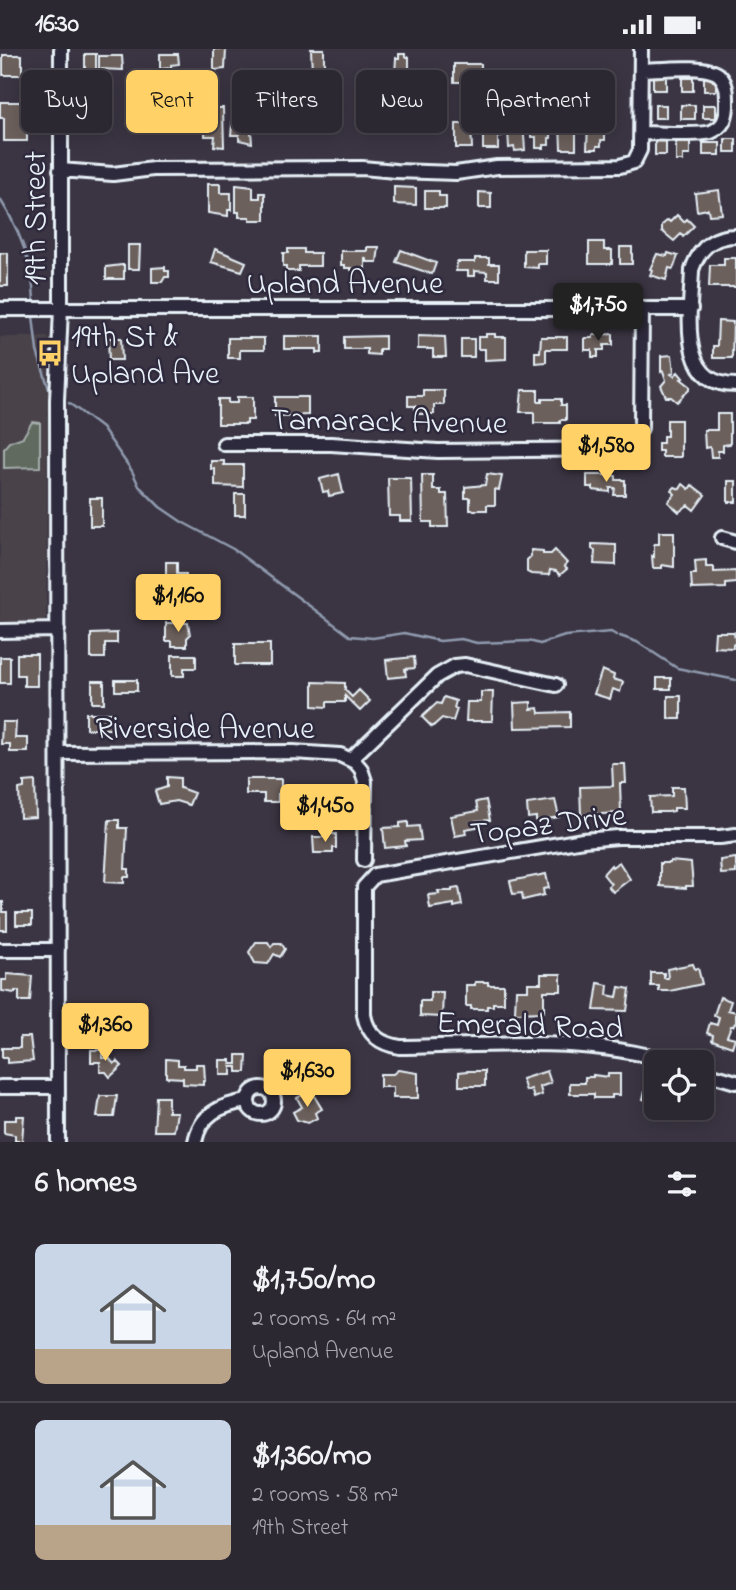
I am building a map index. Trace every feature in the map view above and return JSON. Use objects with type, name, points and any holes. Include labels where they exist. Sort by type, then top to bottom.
[{"type":"street","name":"19th Street","points":[[58,1142],[57,400],[61,308],[61,49]]},
{"type":"street","points":[[60,170],[113,174],[153,169],[362,168],[456,173],[497,167],[620,166],[634,163],[640,150],[641,49]]},
{"type":"street","points":[[641,70],[708,69],[720,76],[726,86],[727,99],[723,125],[709,132],[641,133]]},
{"type":"street","points":[[736,236],[721,237],[710,242],[695,259],[692,270],[690,341],[698,367],[716,382],[736,385]]},
{"type":"street","name":"Tamarack Avenue","points":[[225,443],[331,444],[438,451],[626,449],[634,443],[641,428],[642,308]]},
{"type":"street","name":"Upland Avenue","points":[[0,309],[691,309]]},
{"type":"street","points":[[722,538],[736,542]]},
{"type":"street","points":[[0,631],[58,630]]},
{"type":"street","points":[[364,860],[365,781],[361,769],[351,759],[437,676],[455,666],[466,665],[556,685]]},
{"type":"street","name":"Riverside Avenue","points":[[59,753],[293,753],[340,754],[351,759]]},
{"type":"street","name":"Topaz Drive","points":[[386,1045],[370,1032],[364,1015],[364,887],[375,875],[583,840],[736,835]]},
{"type":"street","points":[[0,950],[58,950]]},
{"type":"street","name":"Emerald Road","points":[[386,1045],[400,1048],[568,1044],[644,1056]]},
{"type":"street","points":[[714,1076],[736,1082]]},
{"type":"street","points":[[0,1087],[57,1087]]},
{"type":"street","points":[[195,1142],[198,1129],[207,1116],[217,1109],[247,1101]]},
{"type":"shaded area","points":[[0,337],[48,337],[46,621],[0,621]]},
{"type":"green space","points":[[32,422],[40,423],[40,467],[4,468],[4,448],[9,442],[23,437]]},
{"type":"building","points":[[214,49],[226,49],[225,69],[214,70]]},
{"type":"building","points":[[311,49],[324,49],[324,67],[312,70]]},
{"type":"building","points":[[85,54],[96,54],[96,70],[85,70]]},
{"type":"building","points":[[160,54],[178,54],[179,64],[160,69]]},
{"type":"building","points":[[399,54],[409,57],[409,70],[395,70],[396,58],[399,58]]},
{"type":"building","points":[[3,55],[22,55],[21,75],[3,75]]},
{"type":"building","points":[[99,56],[122,56],[123,70],[99,69]]},
{"type":"building","points":[[454,64],[481,64],[481,70],[461,70],[461,82],[454,82]]},
{"type":"building","points":[[653,76],[666,76],[666,90],[653,90]]},
{"type":"building","points":[[682,78],[693,78],[693,91],[682,91]]},
{"type":"building","points":[[704,78],[713,78],[713,81],[716,81],[716,91],[704,91]]},
{"type":"building","points":[[0,102],[21,102],[21,133],[27,133],[27,141],[4,141],[4,118],[0,118]]},
{"type":"building","points":[[655,105],[666,105],[666,118],[655,118]]},
{"type":"building","points":[[681,105],[695,105],[695,119],[681,119]]},
{"type":"building","points":[[703,105],[716,105],[716,118],[703,118]]},
{"type":"building","points":[[218,108],[223,108],[224,147],[214,146],[215,136],[205,136],[205,133],[218,133]]},
{"type":"building","points":[[456,124],[461,124],[461,133],[471,133],[472,148],[456,148]]},
{"type":"building","points":[[232,126],[232,133],[251,133],[252,143],[239,140],[239,135],[231,135]]},
{"type":"building","points":[[483,133],[502,133],[502,137],[498,137],[498,149],[483,149]]},
{"type":"building","points":[[508,133],[524,133],[525,150],[515,151],[514,147],[509,148]]},
{"type":"building","points":[[531,133],[551,133],[549,145],[544,145],[544,148],[536,148],[536,137],[531,137]]},
{"type":"building","points":[[560,133],[576,133],[576,149],[561,149]]},
{"type":"building","points":[[588,133],[605,133],[601,146],[587,149]]},
{"type":"building","points":[[725,139],[736,139],[736,152],[725,152]]},
{"type":"building","points":[[655,141],[666,141],[666,155],[655,155]]},
{"type":"building","points":[[676,143],[690,143],[690,155],[683,155],[683,161],[676,161]]},
{"type":"building","points":[[703,143],[720,143],[720,155],[703,155]]},
{"type":"building","points":[[208,184],[220,184],[220,193],[231,193],[231,210],[228,210],[228,216],[208,213]]},
{"type":"building","points":[[236,185],[253,187],[253,198],[260,198],[260,193],[265,193],[265,220],[239,217],[239,212],[236,212]]},
{"type":"building","points":[[394,187],[416,188],[416,205],[394,204]]},
{"type":"building","points":[[719,190],[722,214],[709,215],[708,209],[697,211],[695,193]]},
{"type":"building","points":[[425,191],[439,191],[439,196],[446,196],[446,208],[425,208]]},
{"type":"building","points":[[479,192],[491,193],[491,208],[479,208]]},
{"type":"building","points":[[677,215],[694,226],[683,237],[681,234],[674,241],[662,231],[662,225]]},
{"type":"building","points":[[589,242],[604,242],[604,250],[612,250],[612,264],[589,264]]},
{"type":"building","points":[[128,245],[140,245],[139,269],[128,269]]},
{"type":"building","points":[[367,247],[379,247],[377,262],[367,262],[365,257],[365,270],[351,270],[341,265],[341,251],[367,251]]},
{"type":"building","points":[[620,247],[632,247],[632,264],[620,264]]},
{"type":"building","points":[[215,249],[246,262],[242,271],[211,262]]},
{"type":"building","points":[[288,249],[320,253],[320,266],[299,266],[299,271],[286,271],[286,266],[283,266],[283,253],[288,253]]},
{"type":"building","points":[[401,250],[436,263],[432,274],[396,262]]},
{"type":"building","points":[[524,250],[546,250],[546,264],[538,264],[538,268],[524,267]]},
{"type":"building","points":[[0,253],[8,253],[8,286],[0,286]]},
{"type":"building","points":[[668,253],[678,256],[673,269],[669,268],[666,280],[650,275],[657,254],[667,256]]},
{"type":"building","points":[[475,258],[489,258],[489,264],[499,264],[499,279],[487,279],[487,272],[475,271],[475,276],[468,276],[468,271],[456,271],[457,262],[475,262]]},
{"type":"building","points":[[724,258],[736,258],[736,287],[709,287],[710,265],[724,265]]},
{"type":"building","points":[[124,265],[124,279],[106,279],[106,267]]},
{"type":"building","points":[[165,267],[165,271],[169,271],[169,277],[165,277],[162,282],[152,282],[152,268]]},
{"type":"building","points":[[718,321],[733,322],[732,358],[713,358],[713,346],[717,346]]},
{"type":"building","points":[[486,334],[506,337],[506,359],[485,360],[485,349],[478,349],[478,337],[486,337]]},
{"type":"building","points":[[613,334],[613,345],[604,345],[604,350],[598,350],[598,357],[592,357],[592,350],[585,350],[585,338]]},
{"type":"building","points":[[284,336],[322,336],[322,353],[317,353],[317,349],[284,349]]},
{"type":"building","points":[[385,336],[385,349],[379,349],[379,355],[367,354],[367,349],[344,349],[344,337]]},
{"type":"building","points":[[418,336],[445,337],[446,357],[433,357],[433,349],[418,349]]},
{"type":"building","points":[[541,337],[567,337],[567,349],[546,349],[546,362],[535,363],[535,352],[540,352]]},
{"type":"building","points":[[108,338],[121,338],[122,360],[109,360]]},
{"type":"building","points":[[228,338],[264,338],[264,350],[240,350],[240,358],[228,358]]},
{"type":"building","points":[[461,339],[474,339],[474,357],[461,357]]},
{"type":"building","points":[[672,355],[674,372],[671,374],[674,376],[678,372],[683,378],[681,379],[690,386],[677,402],[666,397],[661,386],[666,380],[663,371],[661,372],[661,356]]},
{"type":"building","points":[[423,390],[444,390],[444,405],[434,405],[434,414],[415,414],[415,406],[408,406],[408,396],[423,396]]},
{"type":"building","points":[[522,390],[538,390],[538,402],[542,402],[542,399],[561,399],[561,405],[566,405],[566,420],[560,420],[560,423],[534,423],[534,412],[520,412]]},
{"type":"building","points":[[237,397],[253,397],[253,420],[247,420],[247,424],[218,424],[218,399],[237,403]]},
{"type":"building","points":[[275,397],[308,397],[308,415],[275,416]]},
{"type":"building","points":[[717,414],[730,414],[730,444],[723,445],[723,451],[718,451],[718,457],[711,457],[710,447],[705,448],[704,430],[717,430]]},
{"type":"building","points":[[667,420],[681,420],[681,457],[662,457],[662,451],[658,451],[658,443],[663,443],[663,436],[667,436]]},
{"type":"building","points":[[211,461],[224,461],[224,465],[243,465],[243,487],[215,486],[215,469],[211,469]]},
{"type":"building","points":[[339,474],[343,493],[329,496],[328,491],[323,492],[320,479]]},
{"type":"building","points":[[487,474],[502,476],[499,490],[495,489],[495,505],[487,505],[487,510],[470,510],[470,498],[465,498],[465,487],[485,485]]},
{"type":"building","points":[[422,475],[433,475],[433,490],[441,490],[441,494],[447,494],[448,527],[432,527],[432,522],[423,522]]},
{"type":"building","points":[[587,475],[610,475],[616,476],[616,480],[625,480],[625,495],[614,495],[615,488],[610,488],[610,492],[587,487]]},
{"type":"building","points":[[388,478],[411,478],[412,521],[400,521],[400,516],[389,516]]},
{"type":"building","points":[[728,481],[736,481],[736,502],[728,502]]},
{"type":"building","points":[[683,484],[689,489],[692,485],[705,495],[694,510],[688,505],[679,512],[668,502],[675,494],[672,490],[675,487],[680,489]]},
{"type":"building","points":[[235,494],[245,494],[245,515],[235,515]]},
{"type":"building","points":[[90,498],[102,498],[102,526],[90,526]]},
{"type":"building","points":[[659,532],[674,532],[674,567],[662,565],[662,568],[653,568],[654,544],[659,544]]},
{"type":"building","points":[[592,544],[616,545],[616,565],[594,564],[595,551]]},
{"type":"building","points":[[531,550],[551,554],[555,550],[567,563],[564,566],[567,569],[560,575],[550,570],[549,575],[527,572],[527,560],[531,556]]},
{"type":"building","points":[[706,560],[706,567],[714,567],[714,572],[736,571],[736,583],[726,584],[726,588],[692,589],[691,574],[696,574],[695,561]]},
{"type":"building","points":[[166,562],[177,562],[177,574],[186,574],[186,579],[166,579]]},
{"type":"building","points":[[166,623],[188,623],[190,635],[187,638],[187,646],[172,646],[172,641],[166,641]]},
{"type":"building","points":[[715,632],[734,632],[736,644],[733,644],[733,648],[714,647]]},
{"type":"building","points":[[117,633],[117,643],[105,643],[105,658],[91,658],[91,634]]},
{"type":"building","points":[[235,644],[270,644],[270,665],[235,665]]},
{"type":"building","points":[[17,654],[37,654],[37,686],[24,686],[24,675],[17,675]]},
{"type":"building","points":[[172,655],[196,655],[196,668],[184,668],[184,676],[172,676]]},
{"type":"building","points":[[0,657],[10,657],[10,683],[0,683]]},
{"type":"building","points":[[414,657],[415,668],[405,669],[406,676],[388,678],[386,660]]},
{"type":"building","points":[[602,670],[614,675],[613,679],[623,682],[620,692],[613,689],[610,699],[594,694]]},
{"type":"building","points":[[657,678],[671,678],[671,689],[657,689]]},
{"type":"building","points":[[115,680],[137,680],[137,691],[115,691]]},
{"type":"building","points":[[92,681],[104,681],[104,703],[92,703]]},
{"type":"building","points":[[313,682],[345,683],[345,690],[352,697],[359,690],[370,701],[360,711],[345,696],[345,702],[327,702],[327,707],[313,706]]},
{"type":"building","points":[[481,692],[493,692],[492,721],[466,721],[467,702],[481,702]]},
{"type":"building","points":[[668,696],[681,696],[681,719],[668,719]]},
{"type":"building","points":[[444,697],[456,701],[454,708],[457,709],[453,721],[442,718],[432,727],[422,717],[437,703],[441,704]]},
{"type":"building","points":[[531,702],[531,709],[538,708],[539,713],[570,712],[570,727],[515,728],[514,703]]},
{"type":"building","points":[[86,713],[113,713],[114,729],[86,729]]},
{"type":"building","points":[[2,722],[16,722],[15,738],[28,738],[28,752],[10,752],[10,744],[1,744]]},
{"type":"building","points":[[612,764],[625,764],[626,783],[620,783],[621,813],[581,815],[580,787],[613,786]]},
{"type":"building","points":[[167,777],[180,778],[180,788],[194,793],[189,805],[176,801],[159,804],[155,791],[167,787]]},
{"type":"building","points":[[246,779],[281,779],[278,802],[264,802],[264,794],[246,794]]},
{"type":"building","points":[[35,781],[36,817],[20,818],[19,789],[24,788],[24,782]]},
{"type":"building","points":[[672,787],[684,787],[685,808],[651,812],[650,797],[672,796]]},
{"type":"building","points":[[486,800],[490,820],[476,821],[477,827],[465,829],[466,834],[455,836],[451,816],[478,811],[476,802]]},
{"type":"building","points":[[555,800],[559,817],[536,821],[536,817],[528,818],[527,804]]},
{"type":"building","points":[[109,820],[119,820],[119,828],[127,828],[125,869],[129,869],[129,877],[124,877],[124,883],[105,882]]},
{"type":"building","points":[[408,822],[408,827],[419,826],[421,840],[405,841],[406,846],[385,848],[383,828],[400,827],[400,823]]},
{"type":"building","points":[[326,834],[336,834],[336,848],[333,848],[333,853],[314,853],[313,837],[326,837]]},
{"type":"building","points":[[736,858],[736,873],[721,874],[720,860]]},
{"type":"building","points":[[619,862],[630,879],[613,892],[608,886],[611,884],[603,874],[611,865],[612,867]]},
{"type":"building","points":[[660,863],[691,863],[693,886],[660,886]]},
{"type":"building","points":[[546,874],[549,888],[543,889],[544,895],[523,900],[522,893],[513,894],[510,881]]},
{"type":"building","points":[[459,888],[462,905],[430,908],[428,895]]},
{"type":"building","points":[[0,902],[3,902],[3,912],[7,912],[7,930],[0,930]]},
{"type":"building","points":[[16,913],[32,913],[32,925],[16,925]]},
{"type":"building","points":[[256,942],[268,942],[271,947],[274,943],[281,943],[285,949],[280,957],[274,954],[268,964],[255,963],[249,952]]},
{"type":"building","points":[[693,964],[695,969],[698,968],[702,984],[670,991],[659,991],[659,986],[651,986],[651,973],[664,973],[664,978],[668,978],[667,969]]},
{"type":"building","points":[[7,974],[32,976],[30,1001],[19,1001],[19,991],[2,991],[2,980],[7,980]]},
{"type":"building","points":[[541,974],[561,974],[561,991],[544,991],[544,1012],[515,1013],[516,990],[528,990],[528,983],[541,983]]},
{"type":"building","points":[[475,982],[504,985],[504,1003],[493,1003],[493,1006],[487,1006],[487,1009],[471,1009],[471,1006],[466,1006],[466,985],[475,985]]},
{"type":"building","points":[[598,983],[608,985],[607,995],[617,997],[619,987],[630,989],[627,1011],[594,1010]]},
{"type":"building","points":[[430,992],[443,992],[442,1017],[420,1016],[420,1001],[430,1001]]},
{"type":"building","points":[[720,997],[731,1001],[728,1010],[736,1012],[736,1022],[727,1036],[735,1038],[732,1047],[712,1040],[713,1035],[707,1033],[710,1023],[717,1025],[719,1017],[714,1015]]},
{"type":"building","points":[[20,1037],[30,1037],[33,1061],[7,1063],[7,1058],[2,1058],[2,1048],[20,1048]]},
{"type":"building","points":[[91,1050],[102,1050],[102,1058],[109,1058],[114,1064],[117,1061],[122,1066],[110,1077],[106,1072],[100,1072],[100,1062],[91,1062]]},
{"type":"building","points":[[309,1053],[317,1053],[317,1059],[324,1059],[324,1066],[319,1066],[319,1073],[308,1073],[308,1067],[301,1067],[301,1058],[309,1058]]},
{"type":"building","points":[[237,1055],[247,1055],[246,1072],[237,1072],[237,1067],[231,1067],[231,1075],[220,1075],[220,1060],[231,1060],[231,1064],[237,1064]]},
{"type":"building","points":[[166,1059],[178,1060],[178,1065],[184,1065],[184,1068],[196,1068],[196,1064],[204,1064],[203,1085],[183,1084],[183,1078],[166,1077]]},
{"type":"building","points":[[398,1070],[418,1073],[418,1098],[393,1098],[393,1087],[380,1087],[380,1074],[393,1074]]},
{"type":"building","points":[[485,1071],[485,1086],[459,1086],[459,1072]]},
{"type":"building","points":[[547,1071],[551,1083],[540,1087],[542,1095],[534,1098],[531,1089],[526,1091],[522,1079]]},
{"type":"building","points":[[608,1074],[620,1074],[620,1095],[594,1098],[594,1094],[570,1094],[570,1083],[585,1083],[585,1077],[608,1077]]},
{"type":"building","points":[[306,1093],[308,1097],[313,1094],[322,1109],[315,1113],[317,1118],[308,1123],[297,1120],[293,1112],[302,1107],[297,1098]]},
{"type":"building","points":[[100,1096],[117,1096],[114,1117],[97,1117]]},
{"type":"building","points":[[156,1097],[168,1097],[168,1112],[177,1112],[174,1131],[154,1131]]},
{"type":"building","points":[[16,1116],[24,1116],[22,1141],[15,1141],[15,1135],[4,1133],[4,1120],[16,1120]]},
{"type":"waterway","points":[[0,199],[24,248],[34,301]]},
{"type":"waterway","points":[[33,316],[37,351],[49,389]]},
{"type":"waterway","points":[[69,403],[102,428],[132,471],[139,486],[160,507],[233,549],[350,636],[373,638],[404,633],[440,641],[529,641],[540,644],[565,636],[611,632],[616,635]]},
{"type":"waterway","points":[[620,636],[637,642],[677,668],[736,680]]},
{"type":"place","name":"19th St & Upland Ave","points":[[50,353]]}]
